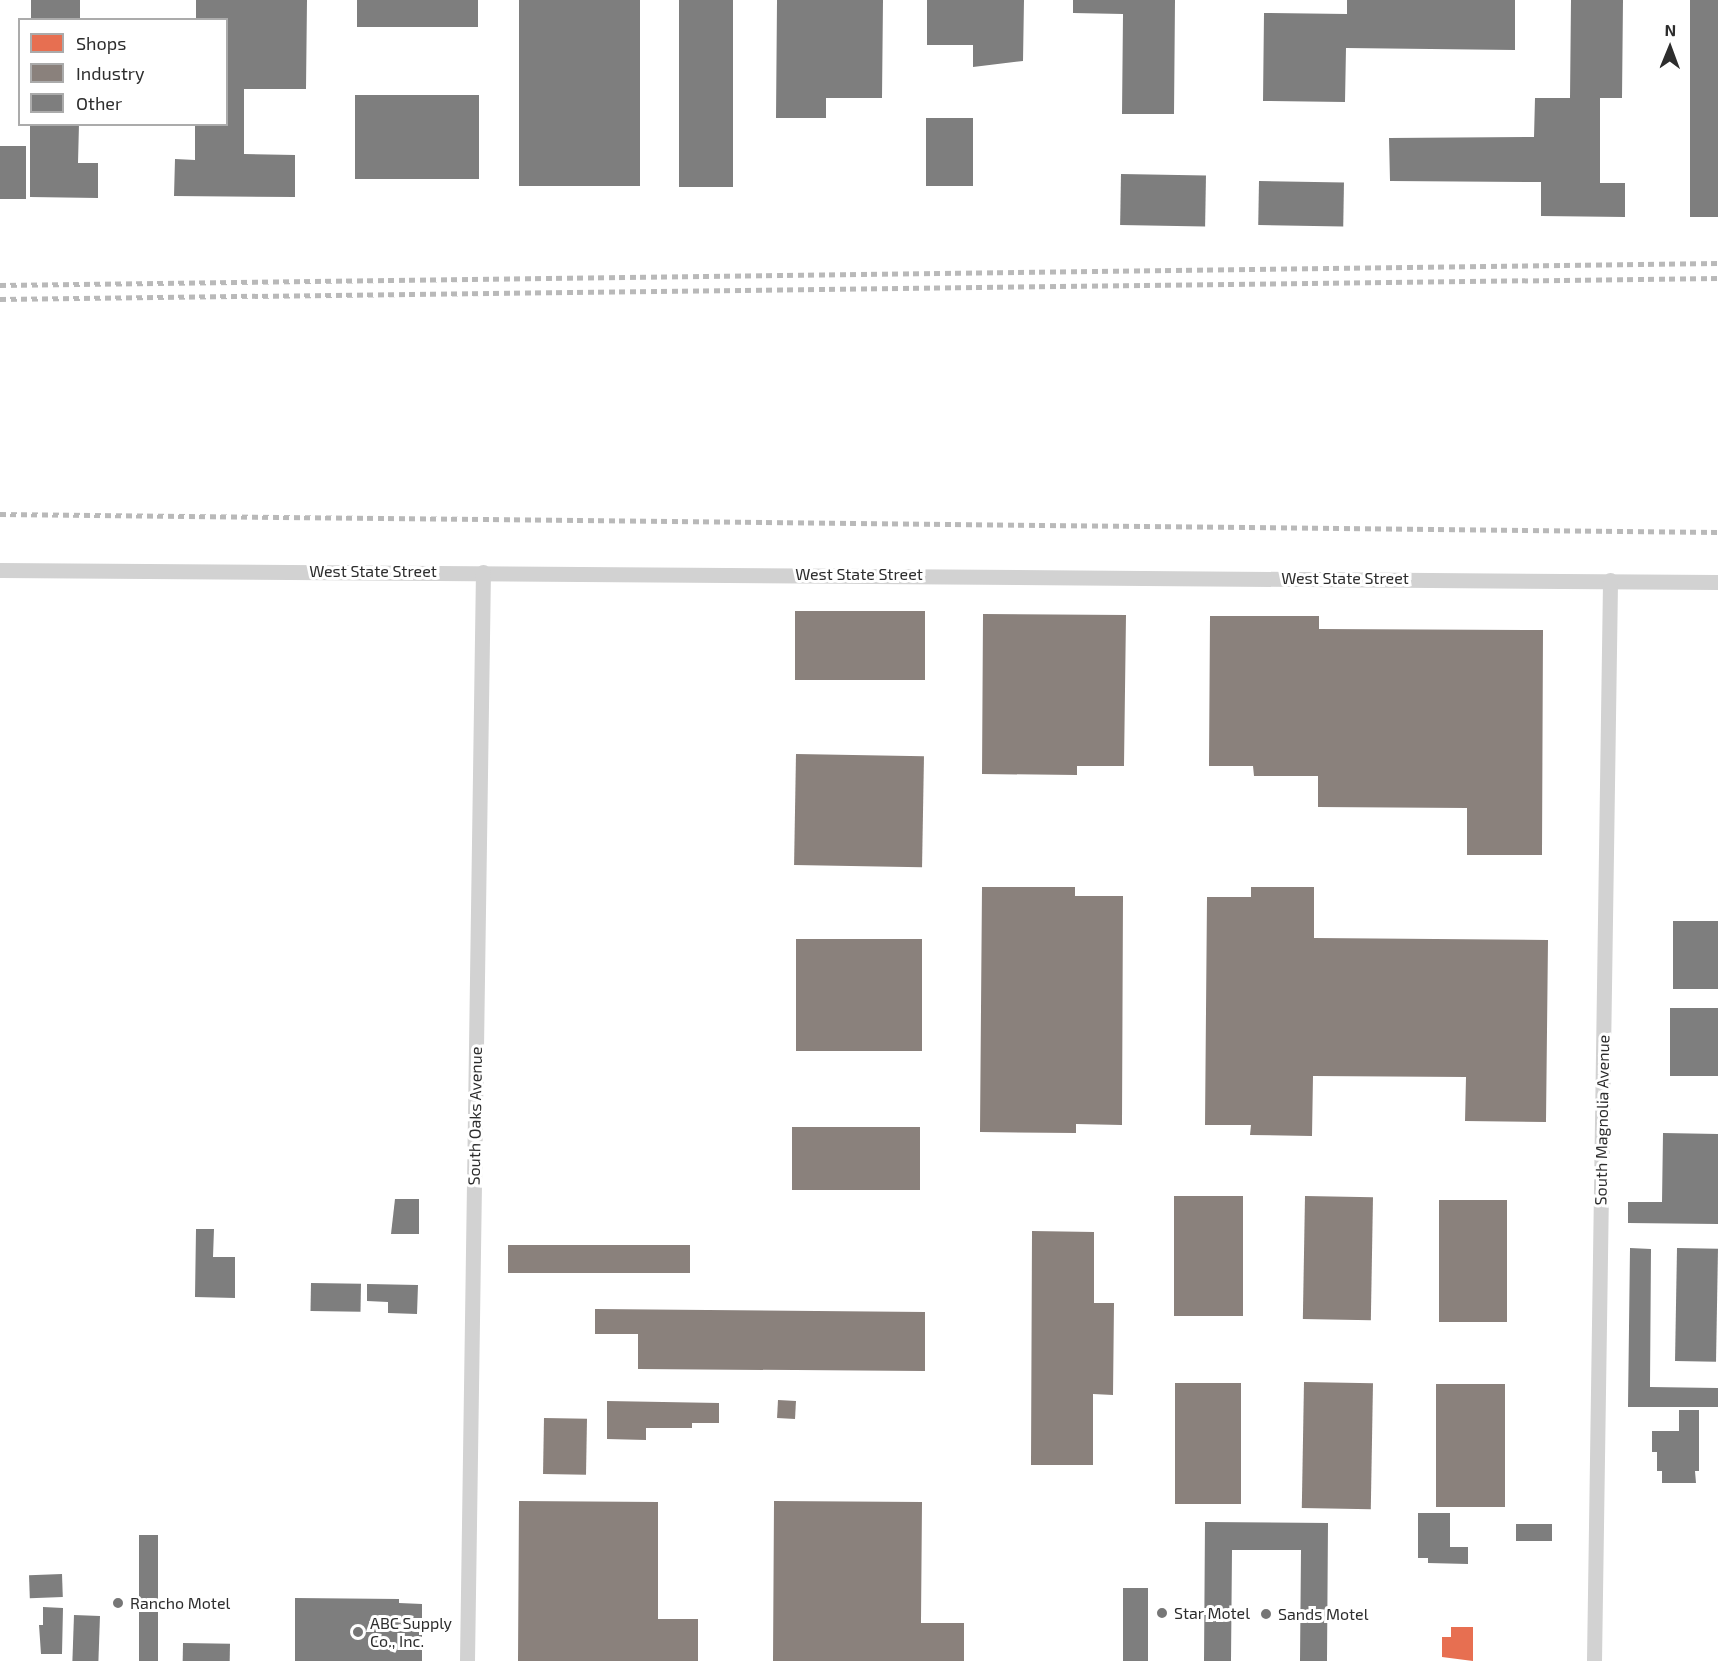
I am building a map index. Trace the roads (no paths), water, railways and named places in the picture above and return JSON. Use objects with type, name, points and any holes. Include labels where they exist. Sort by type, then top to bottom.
[{"type":"street","name":"West State Street","points":[[0,570],[1718,582]]},
{"type":"street","name":"South Oaks Avenue","points":[[467,1661],[483,572]]},
{"type":"street","name":"South Magnolia Avenue","points":[[1594,1661],[1610,580]]},
{"type":"railway","points":[[0,285],[1718,263]]},
{"type":"railway","points":[[0,299],[1718,278]]},
{"type":"railway","points":[[0,514],[1718,532]]},
{"type":"place","name":"Rancho Motel","points":[[118,1603]]},
{"type":"place","name":"Star Motel","points":[[1162,1613]]},
{"type":"place","name":"Sands Motel","points":[[1266,1614]]},
{"type":"place","name":"ABC Supply Co., Inc.","points":[[358,1632]]}]
